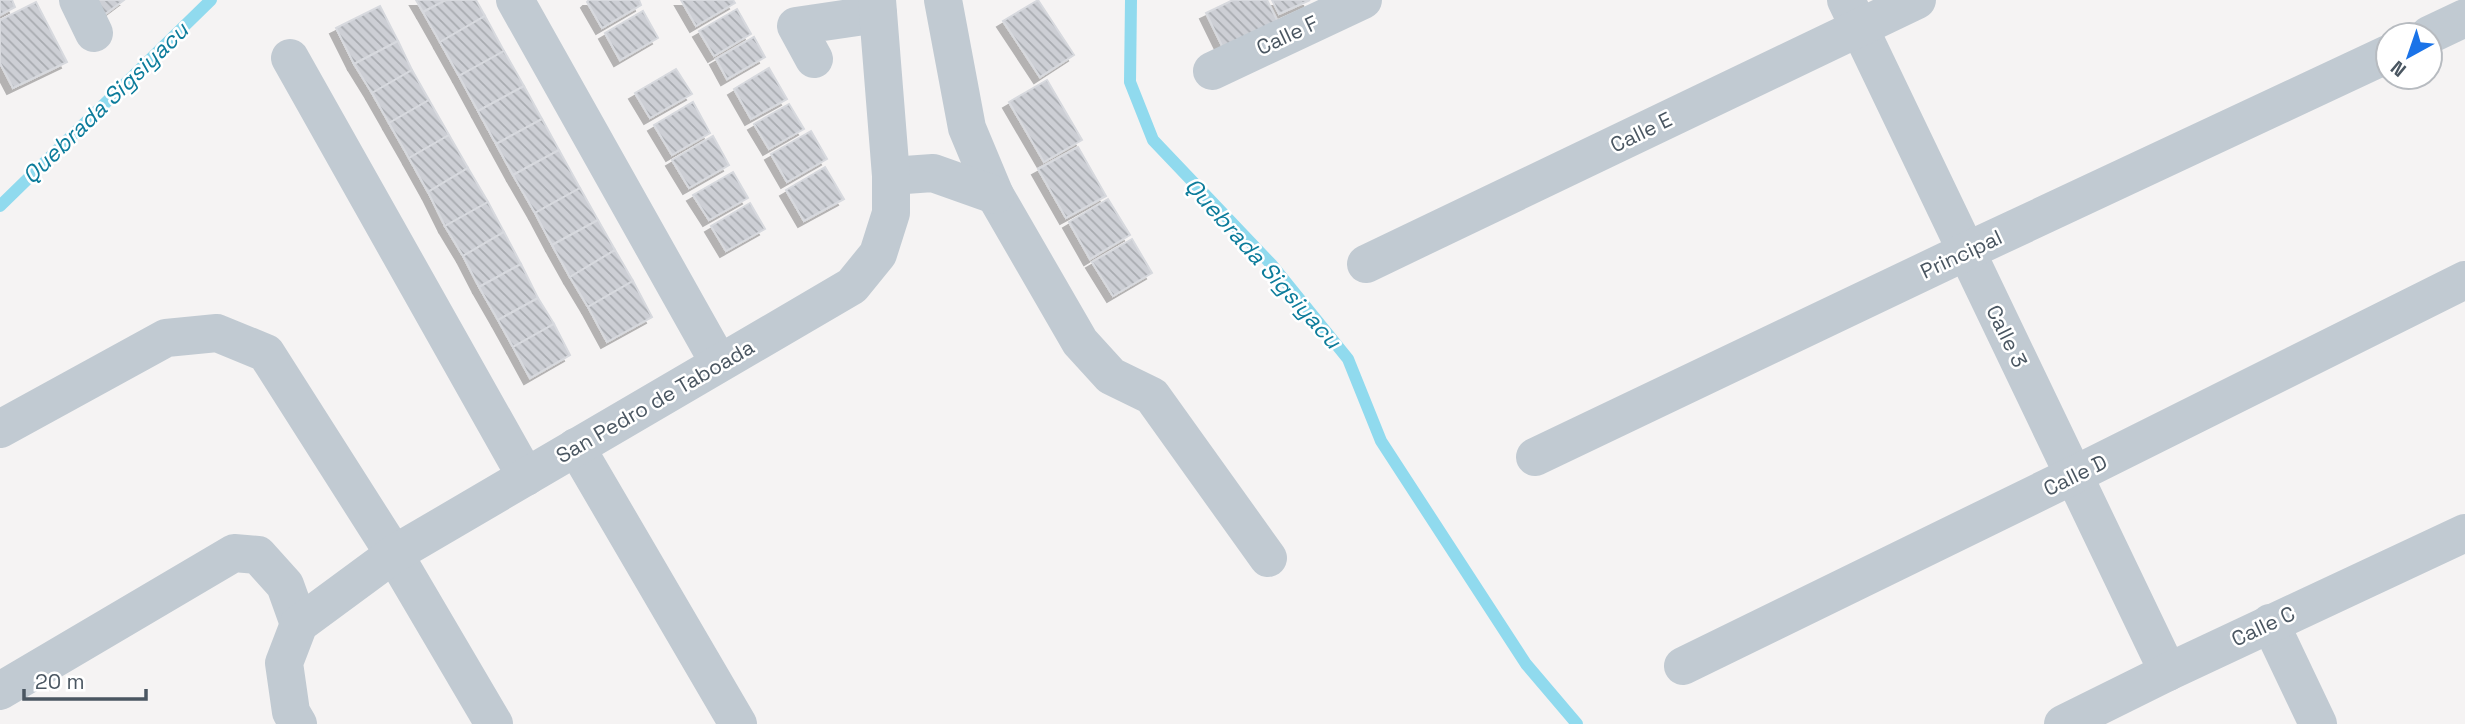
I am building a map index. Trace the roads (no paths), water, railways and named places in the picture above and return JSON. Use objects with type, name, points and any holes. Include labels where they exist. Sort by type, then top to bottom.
[{"type":"street","points":[[515,0],[719,363]]},
{"type":"street","points":[[943,0],[967,128],[995,195],[1080,342],[1111,376],[1152,396],[1268,558]]},
{"type":"street","name":"Calle F","points":[[1212,71],[1363,0]]},
{"type":"street","name":"Calle E","points":[[1366,264],[1853,14],[1917,0]]},
{"type":"street","points":[[814,59],[789,13],[877,7]]},
{"type":"street","name":"San Pedro de Taboada","points":[[299,624],[394,554],[852,286],[878,254],[891,213],[891,176],[877,7]]},
{"type":"street","name":"Calle 3","points":[[1853,14],[2168,672]]},
{"type":"street","points":[[2444,28],[2465,18]]},
{"type":"street","points":[[290,58],[526,477]]},
{"type":"street","name":"Principal","points":[[1535,457],[2374,61]]},
{"type":"street","points":[[891,176],[933,173],[995,195]]},
{"type":"street","name":"Calle D","points":[[1683,666],[2465,280]]},
{"type":"street","points":[[0,429],[166,338],[217,333],[266,353],[394,554],[494,724]]},
{"type":"street","points":[[576,447],[738,724]]},
{"type":"street","name":"Calle C","points":[[2063,724],[2270,623],[2465,533]]},
{"type":"street","points":[[0,691],[234,553],[258,555],[285,585],[299,624],[284,663],[291,712],[298,724]]},
{"type":"street","points":[[2270,623],[2318,724]]},
{"type":"waterway","name":"Quebrada Sigsiyacu","points":[[0,206],[211,0]]},
{"type":"waterway","name":"Quebrada Sigsiyacu","points":[[1131,0],[1130,82],[1153,140],[1272,265],[1348,359],[1381,441],[1526,664],[1577,724]]}]
